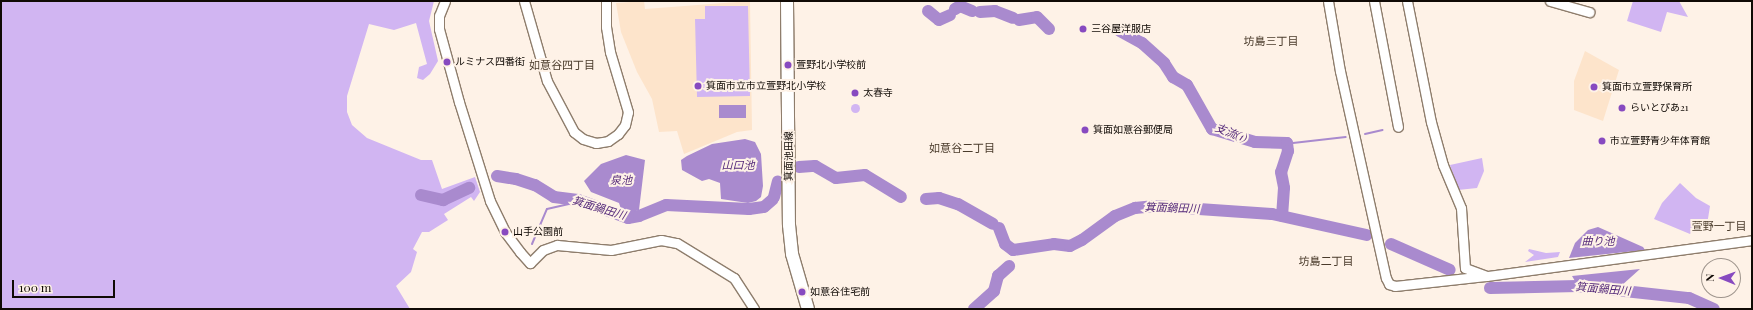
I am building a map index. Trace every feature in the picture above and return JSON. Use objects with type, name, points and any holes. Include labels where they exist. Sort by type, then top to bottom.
[{"type":"main road","name":"箕面池田線","points":[[788,1],[789,225],[792,254],[808,309]]},
{"type":"street","points":[[445,1],[439,16],[439,29],[457,95],[490,201],[505,232],[520,252],[530,262],[543,250],[557,246],[611,250],[661,240],[677,243],[734,278],[754,309]]},
{"type":"street","points":[[524,1],[543,73],[576,135],[591,143],[608,141],[622,129],[628,112],[609,46],[606,1]]},
{"type":"street","points":[[1328,1],[1342,79],[1386,278],[1390,284],[1395,286],[1487,276],[1752,240]]},
{"type":"street","points":[[1374,1],[1398,127]]},
{"type":"street","points":[[1408,1],[1431,122],[1443,165],[1461,208],[1464,268],[1487,276]]},
{"type":"street","points":[[1550,1],[1589,12]]},
{"type":"shaded area","points":[[1,1],[434,1],[429,21],[438,61],[430,74],[423,80],[417,78],[419,67],[427,64],[416,23],[394,30],[369,24],[347,96],[347,112],[352,125],[367,138],[421,160],[432,160],[442,189],[475,177],[480,192],[474,201],[471,197],[444,214],[448,220],[429,232],[422,232],[413,249],[417,252],[411,272],[396,286],[410,309],[1,309]]},
{"type":"shaded area","name":"箕面市立市立萱野北小学校","points":[[644,1],[645,9],[750,1],[752,130],[737,132],[684,154],[677,131],[659,132],[652,99],[637,72],[621,32],[616,3]]},
{"type":"shaded area","points":[[1633,1],[1679,1],[1688,17],[1667,12],[1661,32],[1627,21]]},
{"type":"shaded area","points":[[705,6],[748,6],[750,96],[697,97],[695,19],[705,19]]},
{"type":"shaded area","name":"箕面市立萱野保育所","points":[[1585,51],[1619,70],[1603,121],[1574,110],[1574,81]]},
{"type":"shaded area","points":[[853,104],[857,104],[859,108],[857,112],[853,112],[851,110],[851,106]]},
{"type":"shaded area","points":[[1482,158],[1484,171],[1477,188],[1458,190],[1450,165]]},
{"type":"shaded area","points":[[1680,183],[1696,198],[1710,206],[1707,225],[1697,222],[1690,234],[1654,219],[1662,203]]},
{"type":"shaded area","points":[[1529,249],[1546,253],[1560,252],[1558,257],[1525,262],[1534,255],[1528,251]]},
{"type":"water","points":[[719,105],[746,105],[746,118],[719,118]]},
{"type":"water","name":"山口池","points":[[745,139],[755,142],[761,154],[763,186],[761,197],[756,201],[748,203],[721,199],[720,183],[709,179],[702,181],[682,170],[681,160],[687,156],[712,144]]},
{"type":"water","name":"泉池","points":[[626,155],[645,160],[639,210],[629,213],[622,212],[619,203],[591,192],[584,181],[601,164]]},
{"type":"water","name":"曲り池","points":[[1598,227],[1643,247],[1645,250],[1569,258],[1575,243],[1588,230]]},
{"type":"water","points":[[1640,269],[1621,286],[1575,281],[1572,276]]},
{"type":"waterway","name":"支流(1)","points":[[955,9],[960,6],[972,11]]},
{"type":"waterway","name":"支流(1)","points":[[928,11],[939,20],[950,15]]},
{"type":"waterway","name":"支流(1)","points":[[980,12],[995,11],[1013,18]]},
{"type":"waterway","name":"支流(1)","points":[[1019,20],[1037,17],[1049,29]]},
{"type":"waterway","name":"支流(1)","points":[[1120,31],[1142,43],[1164,63],[1173,77],[1187,85],[1212,129],[1255,142],[1287,143],[1288,151],[1281,172],[1284,188],[1282,216]]},
{"type":"waterway","points":[[1365,134],[1383,130]]},
{"type":"waterway","points":[[1293,143],[1346,137]]},
{"type":"waterway","name":"箕面鍋田川","points":[[799,167],[815,166],[836,178],[865,175],[901,197]]},
{"type":"waterway","name":"箕面鍋田川","points":[[497,176],[516,179],[535,185],[554,197],[578,200],[628,218],[639,216],[666,205],[749,209],[764,207],[772,200]]},
{"type":"waterway","name":"箕面鍋田川","points":[[774,197],[778,181]]},
{"type":"waterway","name":"箕面鍋田川","points":[[421,195],[443,200],[469,188]]},
{"type":"waterway","name":"箕面鍋田川","points":[[926,199],[939,198],[958,204],[993,224]]},
{"type":"waterway","points":[[532,244],[547,209],[583,201]]},
{"type":"waterway","name":"箕面鍋田川","points":[[999,228],[1005,244],[1013,250],[1054,244],[1070,246],[1082,240],[1115,216],[1135,208],[1155,206],[1272,214],[1367,235]]},
{"type":"waterway","name":"箕面鍋田川","points":[[1391,244],[1450,270]]},
{"type":"waterway","points":[[974,309],[994,291],[998,276],[1009,266]]},
{"type":"waterway","name":"箕面鍋田川","points":[[1490,288],[1578,286],[1689,298],[1714,309]]},
{"type":"place","name":"三谷屋洋服店","points":[[1083,29]]},
{"type":"place","name":"ルミナス四番街","points":[[447,62]]},
{"type":"place","name":"萱野北小学校前","points":[[788,65]]},
{"type":"place","name":"箕面市立市立萱野北小学校","points":[[698,86]]},
{"type":"place","name":"箕面市立萱野保育所","points":[[1594,87]]},
{"type":"place","name":"太春寺","points":[[855,93]]},
{"type":"place","name":"らいとぴあ21","points":[[1622,108]]},
{"type":"place","name":"箕面如意谷郵便局","points":[[1085,130]]},
{"type":"place","name":"市立萱野青少年体育館","points":[[1602,141]]},
{"type":"place","name":"山手公園前","points":[[505,232]]},
{"type":"place","name":"如意谷住宅前","points":[[802,292]]},
{"type":"district","name":"坊島三丁目","points":[[1271,41]]},
{"type":"district","name":"如意谷四丁目","points":[[562,65]]},
{"type":"district","name":"如意谷二丁目","points":[[962,148]]},
{"type":"district","name":"萱野一丁目","points":[[1719,226]]},
{"type":"district","name":"坊島二丁目","points":[[1326,261]]}]
